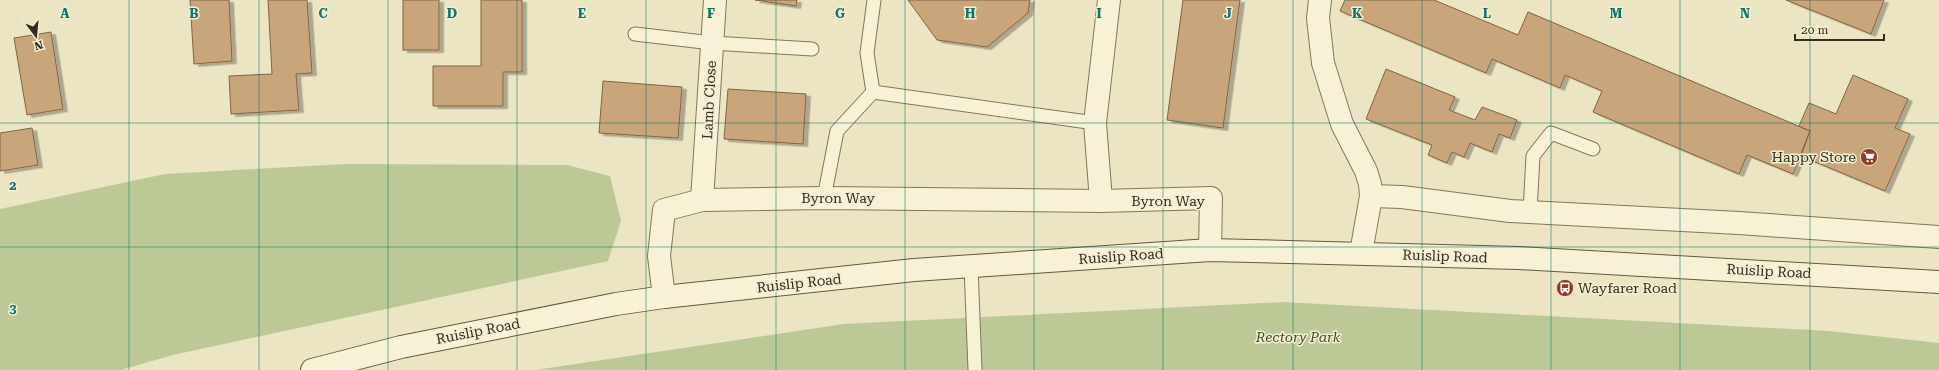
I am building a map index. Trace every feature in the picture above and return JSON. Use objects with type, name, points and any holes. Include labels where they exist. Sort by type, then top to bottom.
[{"type":"street","name":"Lamb Close","points":[[702,200],[714,0]]},
{"type":"street","points":[[1100,201],[1095,123],[1109,0]]},
{"type":"street","points":[[1320,0],[1318,18],[1323,63],[1342,124],[1366,171],[1370,184],[1371,196],[1361,253]]},
{"type":"street","points":[[1371,196],[1402,197],[1510,211],[1739,223],[1939,237]]},
{"type":"street","name":"Byron Way","points":[[664,298],[659,256],[664,210],[702,200],[824,198],[1100,201],[1211,198],[1210,250]]},
{"type":"street","name":"Ruislip Road","points":[[312,370],[401,347],[616,304],[914,270],[1210,250],[1519,258],[1939,282]]},
{"type":"lane","points":[[824,198],[837,131],[872,92],[867,53],[874,0]]},
{"type":"lane","points":[[634,34],[712,43],[812,49]]},
{"type":"lane","points":[[872,92],[1095,123]]},
{"type":"lane","points":[[1530,212],[1533,156],[1551,133],[1593,149]]},
{"type":"lane","points":[[971,266],[975,370]]},
{"type":"green space","points":[[346,164],[567,165],[610,176],[621,221],[608,261],[173,355],[121,370],[0,370],[0,209],[165,174]]},
{"type":"green space","name":"Rectory Park","points":[[1283,302],[1829,331],[1939,343],[1939,370],[535,370],[844,324]]},
{"type":"building","points":[[190,0],[229,0],[232,61],[194,64]]},
{"type":"building","points":[[268,0],[307,0],[312,73],[296,74],[299,110],[231,114],[229,76],[272,74]]},
{"type":"building","points":[[403,0],[439,0],[439,50],[403,50]]},
{"type":"building","points":[[481,0],[522,0],[522,72],[503,72],[503,106],[433,106],[433,66],[481,66]]},
{"type":"building","points":[[755,0],[797,0],[796,6]]},
{"type":"building","points":[[908,0],[1030,0],[1028,13],[987,47],[937,40]]},
{"type":"building","points":[[1183,0],[1240,0],[1223,128],[1167,120]]},
{"type":"building","points":[[1345,0],[1434,0],[1518,35],[1528,12],[1810,131],[1793,174],[1747,155],[1739,174],[1593,112],[1602,91],[1565,75],[1560,88],[1492,59],[1486,73],[1340,11]]},
{"type":"building","points":[[1786,0],[1884,0],[1871,34]]},
{"type":"building","points":[[51,32],[63,109],[27,115],[14,38]]},
{"type":"building","points":[[1386,69],[1455,97],[1449,110],[1475,120],[1482,107],[1517,120],[1510,138],[1499,134],[1492,152],[1470,143],[1464,157],[1452,152],[1447,163],[1428,155],[1432,145],[1366,119]]},
{"type":"building","points":[[1853,75],[1908,99],[1895,128],[1910,134],[1885,191],[1801,156],[1810,131],[1799,126],[1809,103],[1836,114]]},
{"type":"building","points":[[603,81],[682,87],[678,138],[599,133]]},
{"type":"building","points":[[728,89],[806,94],[803,144],[724,139]]},
{"type":"building","points":[[32,128],[38,165],[0,171],[0,133]]},
{"type":"place","name":"Happy Store","points":[[1869,157]]},
{"type":"place","name":"Wayfarer Road","points":[[1565,288]]}]
